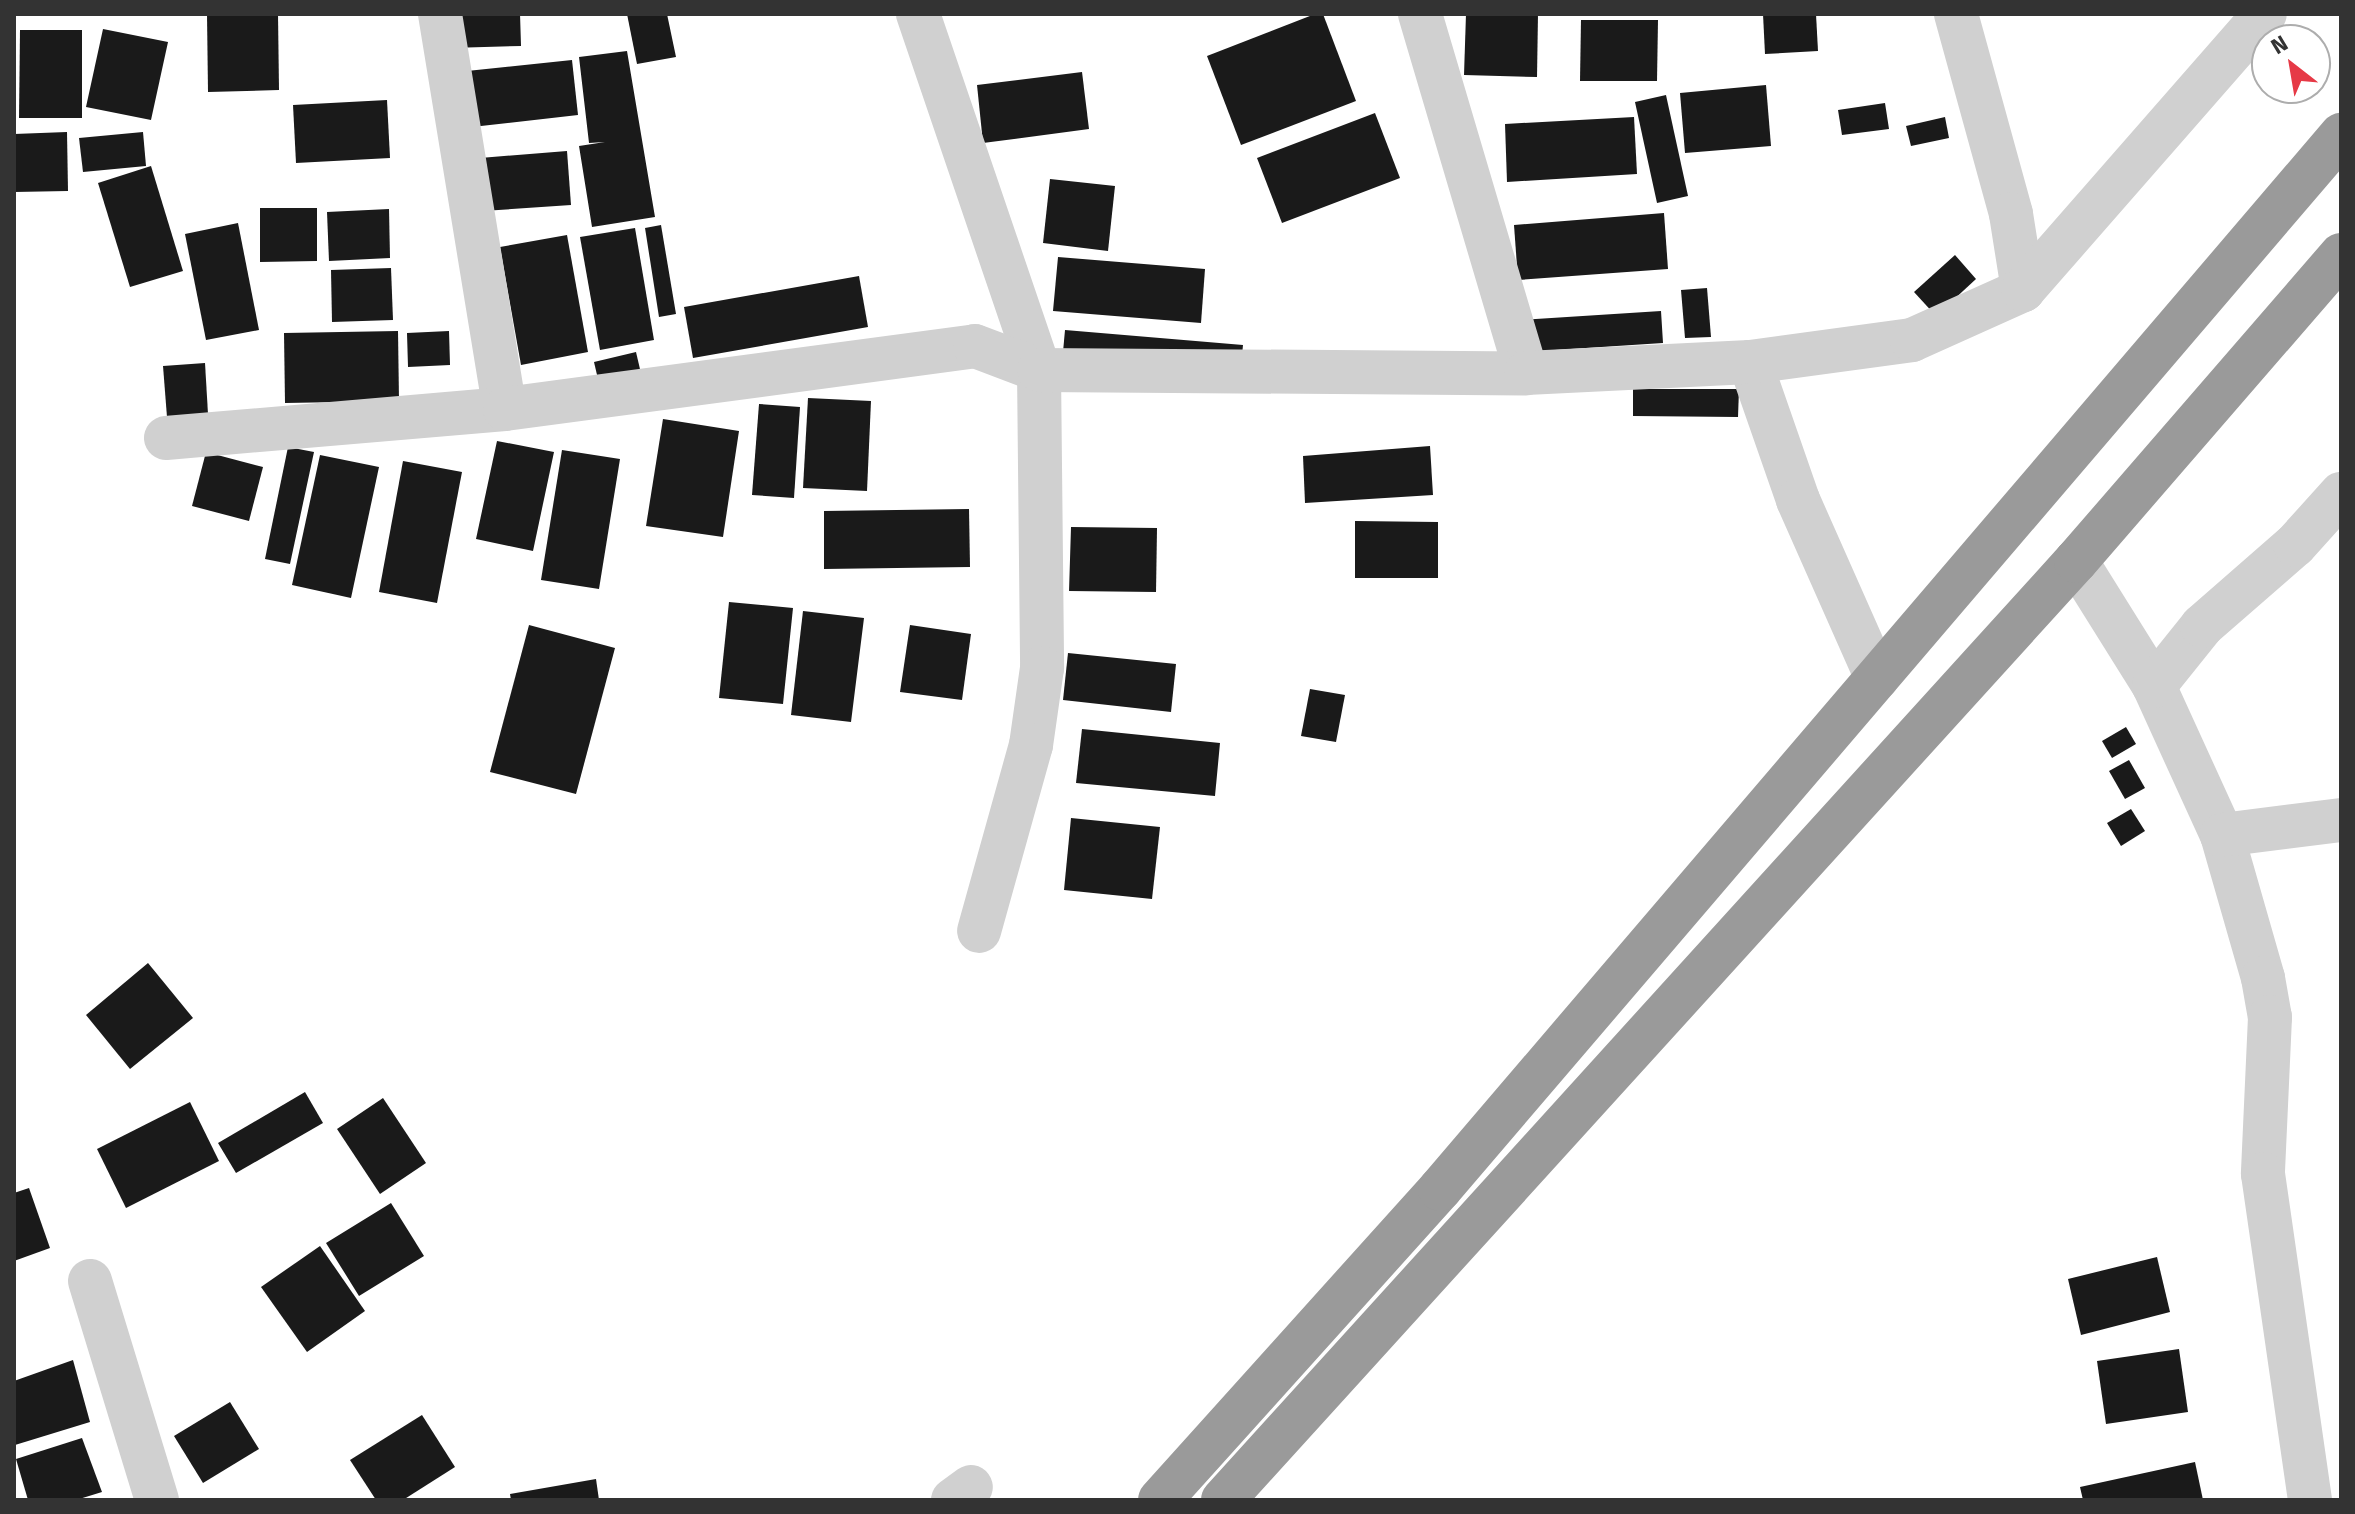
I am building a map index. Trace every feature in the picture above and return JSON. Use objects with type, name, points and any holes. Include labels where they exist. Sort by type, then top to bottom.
[{"type":"highway","points":[[1160,1500],[1440,1189],[2341,135]]},
{"type":"highway","points":[[1223,1500],[2076,561],[2341,255]]},
{"type":"highway","points":[[1440,1189],[1477,1221]]},
{"type":"street","points":[[440,14],[505,409]]},
{"type":"street","points":[[918,14],[1039,370],[1042,668],[1031,745],[979,931]]},
{"type":"street","points":[[1420,14],[1526,373]]},
{"type":"street","points":[[1956,14],[2011,214],[2023,290]]},
{"type":"street","points":[[166,438],[505,409],[975,346],[1039,370],[1526,373],[1750,362],[1912,340],[2023,290],[2265,14]]},
{"type":"street","points":[[1750,362],[1798,500],[1877,678]]},
{"type":"street","points":[[2154,686],[2202,626],[2295,545],[2341,494]]},
{"type":"street","points":[[2076,561],[2154,686],[2222,835],[2270,1017],[2263,1174],[2310,1500]]},
{"type":"street","points":[[2222,835],[2341,820]]},
{"type":"street","points":[[90,1281],[157,1500]]},
{"type":"building","points":[[207,14],[278,14],[279,90],[208,92]]},
{"type":"building","points":[[450,14],[520,14],[521,46],[450,48]]},
{"type":"building","points":[[627,14],[667,14],[676,57],[637,64]]},
{"type":"building","points":[[1315,14],[1323,14],[1356,101],[1241,145],[1207,56]]},
{"type":"building","points":[[1466,14],[1538,14],[1537,77],[1464,75]]},
{"type":"building","points":[[1763,14],[1816,14],[1818,51],[1765,54]]},
{"type":"building","points":[[1581,20],[1658,20],[1657,81],[1580,81]]},
{"type":"building","points":[[103,29],[168,42],[151,120],[86,107]]},
{"type":"building","points":[[20,30],[82,30],[82,118],[19,118]]},
{"type":"building","points":[[627,51],[655,217],[592,227],[579,146],[605,142],[589,143],[579,57]]},
{"type":"building","points":[[572,60],[578,115],[472,127],[467,71]]},
{"type":"building","points":[[1082,72],[1089,129],[983,143],[977,85]]},
{"type":"building","points":[[1766,85],[1771,146],[1685,153],[1680,93]]},
{"type":"building","points":[[1666,95],[1688,196],[1657,203],[1635,102]]},
{"type":"building","points":[[387,100],[390,158],[296,163],[293,105]]},
{"type":"building","points":[[1885,103],[1889,129],[1842,135],[1838,110]]},
{"type":"building","points":[[1375,113],[1400,178],[1282,223],[1257,158]]},
{"type":"building","points":[[1634,117],[1637,174],[1507,182],[1505,124]]},
{"type":"building","points":[[1945,117],[1949,138],[1911,146],[1906,126]]},
{"type":"building","points":[[67,132],[68,191],[14,192],[14,134]]},
{"type":"building","points":[[143,132],[146,166],[83,172],[79,138]]},
{"type":"building","points":[[567,151],[571,205],[483,211],[480,158]]},
{"type":"building","points":[[151,166],[183,271],[130,287],[98,183]]},
{"type":"building","points":[[1050,179],[1115,186],[1108,251],[1043,243]]},
{"type":"building","points":[[260,208],[317,208],[317,261],[260,262]]},
{"type":"building","points":[[389,209],[390,258],[329,261],[327,212]]},
{"type":"building","points":[[1664,213],[1668,269],[1518,280],[1514,225]]},
{"type":"building","points":[[238,223],[259,330],[206,340],[185,234]]},
{"type":"building","points":[[661,225],[676,314],[659,317],[645,228]]},
{"type":"building","points":[[635,228],[654,340],[600,350],[580,237]]},
{"type":"building","points":[[567,235],[588,352],[521,365],[500,247]]},
{"type":"building","points":[[1955,255],[1976,279],[1936,316],[1914,292]]},
{"type":"building","points":[[1058,257],[1205,269],[1201,323],[1053,311]]},
{"type":"building","points":[[391,268],[393,320],[332,322],[331,270]]},
{"type":"building","points":[[859,276],[868,327],[693,358],[684,307]]},
{"type":"building","points":[[1707,288],[1711,337],[1685,338],[1681,290]]},
{"type":"building","points":[[1661,311],[1663,343],[1523,352],[1521,320]]},
{"type":"building","points":[[1065,330],[1243,345],[1241,366],[1063,352]]},
{"type":"building","points":[[398,331],[399,401],[285,403],[284,333]]},
{"type":"building","points":[[449,331],[450,365],[408,367],[407,333]]},
{"type":"building","points":[[636,352],[643,382],[601,392],[594,362]]},
{"type":"building","points":[[205,363],[208,414],[167,417],[163,366]]},
{"type":"building","points":[[1633,389],[1739,389],[1738,417],[1633,416]]},
{"type":"building","points":[[808,398],[871,401],[867,491],[803,488]]},
{"type":"building","points":[[759,404],[800,407],[794,498],[752,495]]},
{"type":"building","points":[[663,419],[739,431],[723,537],[646,526]]},
{"type":"building","points":[[497,441],[554,452],[533,551],[476,539]]},
{"type":"building","points":[[1430,446],[1433,495],[1305,503],[1303,456]]},
{"type":"building","points":[[288,447],[314,452],[290,564],[265,559]]},
{"type":"building","points":[[562,450],[620,459],[599,589],[541,580]]},
{"type":"building","points":[[206,452],[263,467],[249,521],[192,506]]},
{"type":"building","points":[[320,455],[379,467],[351,598],[292,585]]},
{"type":"building","points":[[403,461],[462,472],[437,603],[379,592]]},
{"type":"building","points":[[969,509],[970,567],[824,569],[824,511]]},
{"type":"building","points":[[1355,521],[1438,522],[1438,578],[1355,578]]},
{"type":"building","points":[[1071,527],[1157,528],[1156,592],[1069,591]]},
{"type":"building","points":[[729,602],[793,608],[783,704],[719,698]]},
{"type":"building","points":[[803,611],[864,618],[851,722],[791,715]]},
{"type":"building","points":[[529,625],[615,648],[576,794],[490,772]]},
{"type":"building","points":[[910,625],[971,634],[962,700],[900,692]]},
{"type":"building","points":[[1068,653],[1176,664],[1171,712],[1063,700]]},
{"type":"building","points":[[1310,689],[1345,695],[1336,742],[1301,736]]},
{"type":"building","points":[[2126,727],[2136,744],[2112,758],[2102,741]]},
{"type":"building","points":[[1082,729],[1220,743],[1215,796],[1076,783]]},
{"type":"building","points":[[2129,760],[2145,788],[2125,799],[2109,771]]},
{"type":"building","points":[[2131,809],[2145,831],[2121,846],[2107,823]]},
{"type":"building","points":[[1071,818],[1160,827],[1152,899],[1064,890]]},
{"type":"building","points":[[148,963],[193,1018],[130,1069],[86,1015]]},
{"type":"building","points":[[305,1092],[323,1123],[236,1173],[218,1143]]},
{"type":"building","points":[[383,1098],[426,1163],[380,1194],[337,1129]]},
{"type":"building","points":[[190,1102],[219,1161],[126,1208],[97,1149]]},
{"type":"building","points":[[29,1188],[50,1248],[14,1261],[14,1193]]},
{"type":"building","points":[[391,1203],[424,1256],[359,1296],[326,1243]]},
{"type":"building","points":[[320,1246],[365,1311],[307,1352],[261,1287]]},
{"type":"building","points":[[2157,1257],[2170,1312],[2081,1335],[2068,1279]]},
{"type":"building","points":[[2179,1349],[2188,1412],[2106,1424],[2097,1361]]},
{"type":"building","points":[[73,1360],[90,1422],[15,1445],[14,1381]]},
{"type":"building","points":[[230,1402],[259,1449],[203,1483],[174,1436]]},
{"type":"building","points":[[422,1415],[455,1467],[403,1500],[376,1500],[350,1460]]},
{"type":"building","points":[[82,1438],[102,1492],[76,1500],[28,1500],[16,1459]]},
{"type":"building","points":[[2195,1462],[2203,1500],[2083,1500],[2080,1487]]},
{"type":"building","points":[[596,1479],[599,1500],[511,1500],[510,1494]]}]
